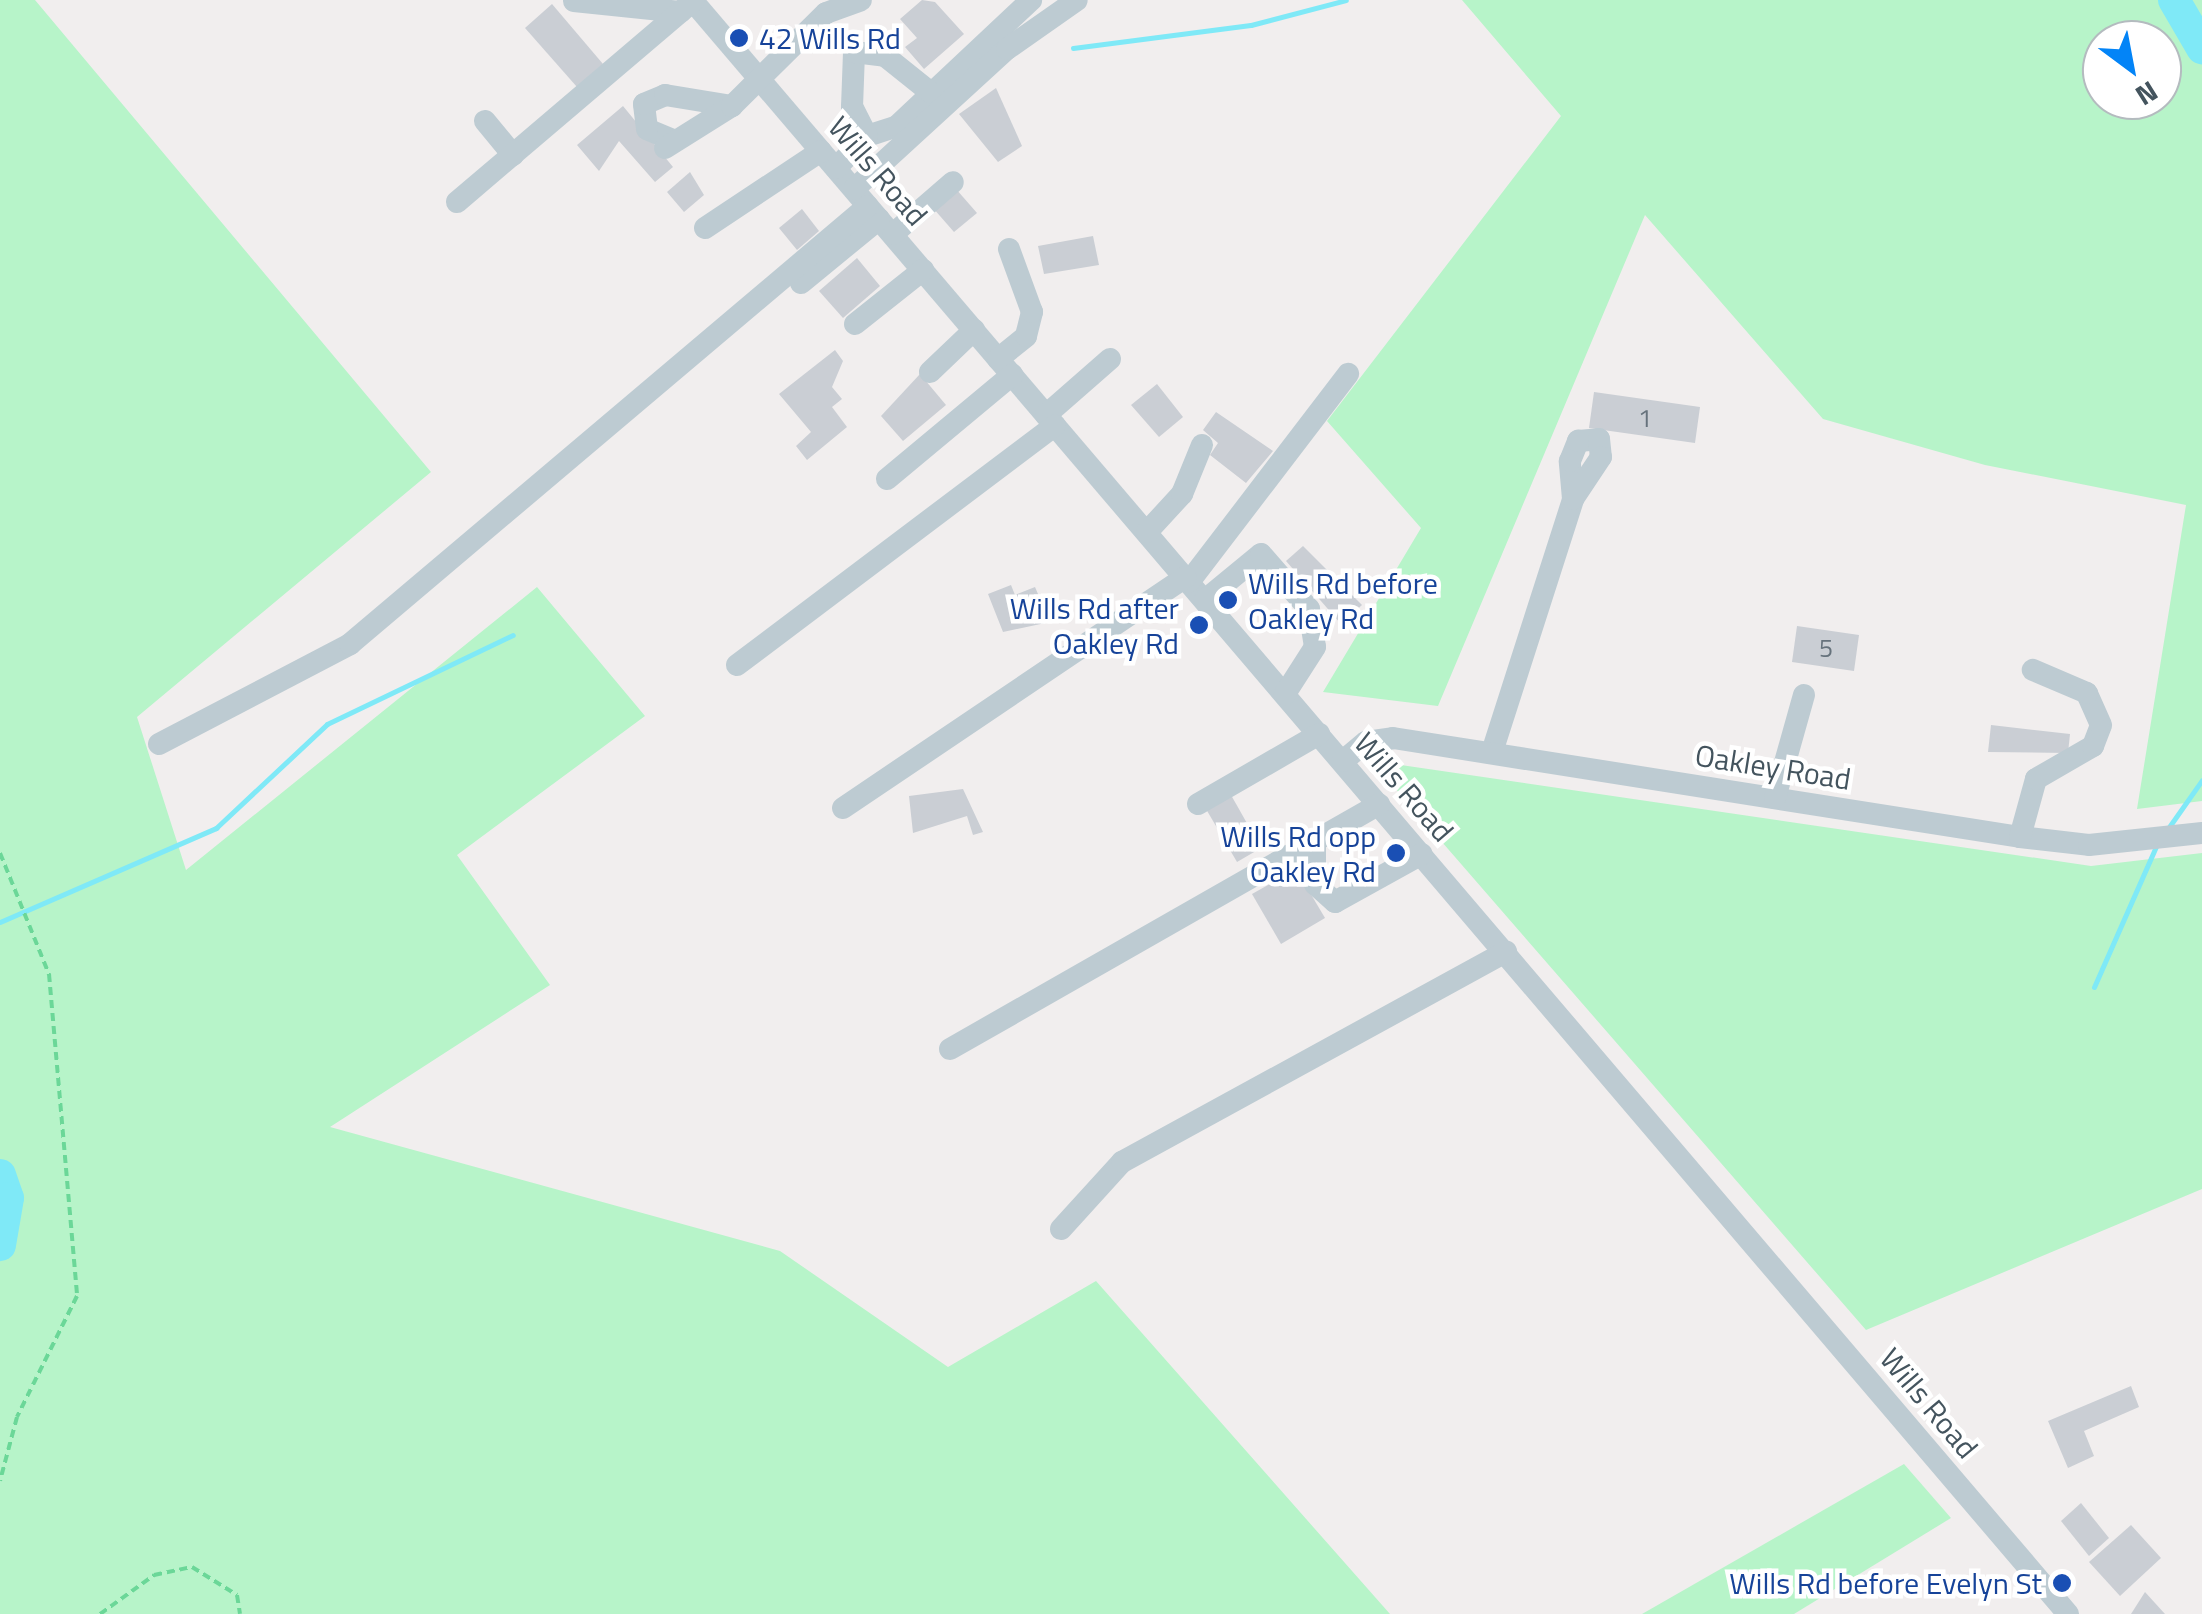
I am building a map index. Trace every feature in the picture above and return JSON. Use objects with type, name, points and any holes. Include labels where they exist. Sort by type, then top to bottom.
[{"type":"street","points":[[732,106],[666,95],[644,104],[647,130],[670,145],[732,106],[806,29],[861,0]]},
{"type":"street","points":[[704,228],[867,136],[886,134],[1030,0]]},
{"type":"street","points":[[802,283],[873,212],[1008,49],[1077,0]]},
{"type":"street","points":[[574,1],[688,4]]},
{"type":"street","points":[[457,202],[688,4]]},
{"type":"street","name":"Wills Road","points":[[688,4],[761,80],[2068,1614]]},
{"type":"street","points":[[867,136],[852,107],[854,52],[885,56],[930,92]]},
{"type":"street","points":[[485,120],[513,155]]},
{"type":"street","points":[[159,744],[350,644],[873,212],[953,182]]},
{"type":"street","points":[[887,480],[1005,367],[1026,336],[1032,312],[1009,249]]},
{"type":"street","points":[[855,324],[923,270]]},
{"type":"street","points":[[930,372],[974,330]]},
{"type":"street","points":[[737,665],[1051,420],[1110,359]]},
{"type":"street","points":[[843,808],[1188,580],[1348,374]]},
{"type":"street","points":[[1146,532],[1182,494],[1202,444]]},
{"type":"street","points":[[1492,752],[1573,499]]},
{"type":"street","points":[[1205,600],[1262,554],[1308,609],[1315,647],[1286,694]]},
{"type":"street","points":[[2020,837],[2036,779],[2093,746],[2101,725],[2088,693],[2033,670]]},
{"type":"street","points":[[1775,798],[1804,695]]},
{"type":"street","points":[[1198,804],[1319,734]]},
{"type":"street","name":"Oakley Road","points":[[1343,761],[1366,742],[1394,738],[2020,837],[2089,845],[2202,833]]},
{"type":"street","points":[[950,1049],[1379,804]]},
{"type":"street","points":[[1315,840],[1315,884],[1335,902],[1422,854]]},
{"type":"street","points":[[1061,1228],[1138,1152],[1506,952]]},
{"type":"path","points":[[0,853],[49,974],[77,1296],[17,1418],[0,1481]]},
{"type":"path","points":[[100,1614],[154,1575],[192,1568],[237,1596],[240,1614]]},
{"type":"green space","points":[[0,0],[35,0],[431,472],[137,717],[186,870],[537,587],[645,716],[457,855],[550,985],[330,1127],[780,1251],[948,1367],[1096,1281],[1390,1614],[0,1614]]},
{"type":"green space","points":[[1462,0],[2202,0],[2202,801],[2137,809],[2186,505],[1985,465],[1823,419],[1645,215],[1438,706],[1323,692],[1421,528],[1327,421],[1561,116]]},
{"type":"green space","points":[[1394,764],[2091,866],[2202,853],[2202,1189],[1866,1330],[1389,781]]},
{"type":"green space","points":[[1904,1464],[1951,1518],[1794,1614],[1642,1614]]},
{"type":"building","points":[[922,0],[935,2],[964,34],[924,69],[905,47],[917,38],[900,19]]},
{"type":"building","points":[[552,4],[603,64],[577,87],[525,28]]},
{"type":"building","points":[[996,88],[1022,146],[998,162],[959,114]]},
{"type":"building","points":[[623,106],[673,167],[655,182],[619,141],[599,171],[577,145]]},
{"type":"building","points":[[690,172],[704,195],[684,212],[667,192]]},
{"type":"building","points":[[956,189],[977,213],[954,232],[933,208]]},
{"type":"building","points":[[802,209],[819,231],[797,250],[779,228]]},
{"type":"building","points":[[1093,236],[1099,265],[1044,274],[1038,246]]},
{"type":"building","points":[[857,258],[880,286],[843,318],[819,291]]},
{"type":"building","points":[[835,350],[843,361],[832,387],[842,399],[832,407],[847,427],[807,460],[796,446],[811,432],[779,394]]},
{"type":"building","points":[[920,374],[946,405],[903,441],[881,416]]},
{"type":"building","points":[[1157,384],[1183,417],[1159,437],[1131,405]]},
{"type":"building","points":[[1594,392],[1700,407],[1695,443],[1589,428]]},
{"type":"building","points":[[1216,412],[1273,451],[1246,483],[1210,455],[1218,443],[1203,430]]},
{"type":"building","points":[[1303,546],[1362,605],[1341,624],[1286,561]]},
{"type":"building","points":[[1011,585],[1015,595],[1035,587],[1050,622],[1003,632],[988,594]]},
{"type":"building","points":[[1797,626],[1859,635],[1854,671],[1792,662]]},
{"type":"building","points":[[1991,725],[2070,734],[2068,753],[1988,752]]},
{"type":"building","points":[[963,789],[983,832],[973,835],[967,816],[913,833],[909,796]]},
{"type":"building","points":[[1231,795],[1261,848],[1237,862],[1206,809]]},
{"type":"building","points":[[1296,869],[1325,918],[1281,944],[1252,894]]},
{"type":"building","points":[[2131,1386],[2139,1407],[2084,1431],[2094,1456],[2068,1468],[2048,1421]]},
{"type":"building","points":[[2081,1503],[2109,1538],[2089,1556],[2061,1521]]},
{"type":"building","points":[[2131,1525],[2161,1558],[2120,1596],[2089,1562]]},
{"type":"building","points":[[2145,1592],[2165,1614],[2131,1614]]},
{"type":"waterway","points":[[1073,48],[1251,25],[1346,0]]},
{"type":"waterway","points":[[2174,0],[2202,48]]},
{"type":"waterway","points":[[0,922],[216,828],[327,724],[513,635]]},
{"type":"waterway","points":[[2169,827],[2202,780]]},
{"type":"waterway","points":[[2094,987],[2157,844]]},
{"type":"waterway","points":[[0,1175],[8,1198],[0,1245]]},
{"type":"place","name":"42 Wills Rd","points":[[739,38]]},
{"type":"place","name":"Wills Rd before Oakley Rd","points":[[1228,600]]},
{"type":"place","name":"Wills Rd after Oakley Rd","points":[[1199,625]]},
{"type":"place","name":"Wills Rd opp Oakley Rd","points":[[1396,853]]},
{"type":"place","name":"Wills Rd before Evelyn St","points":[[2062,1583]]}]
